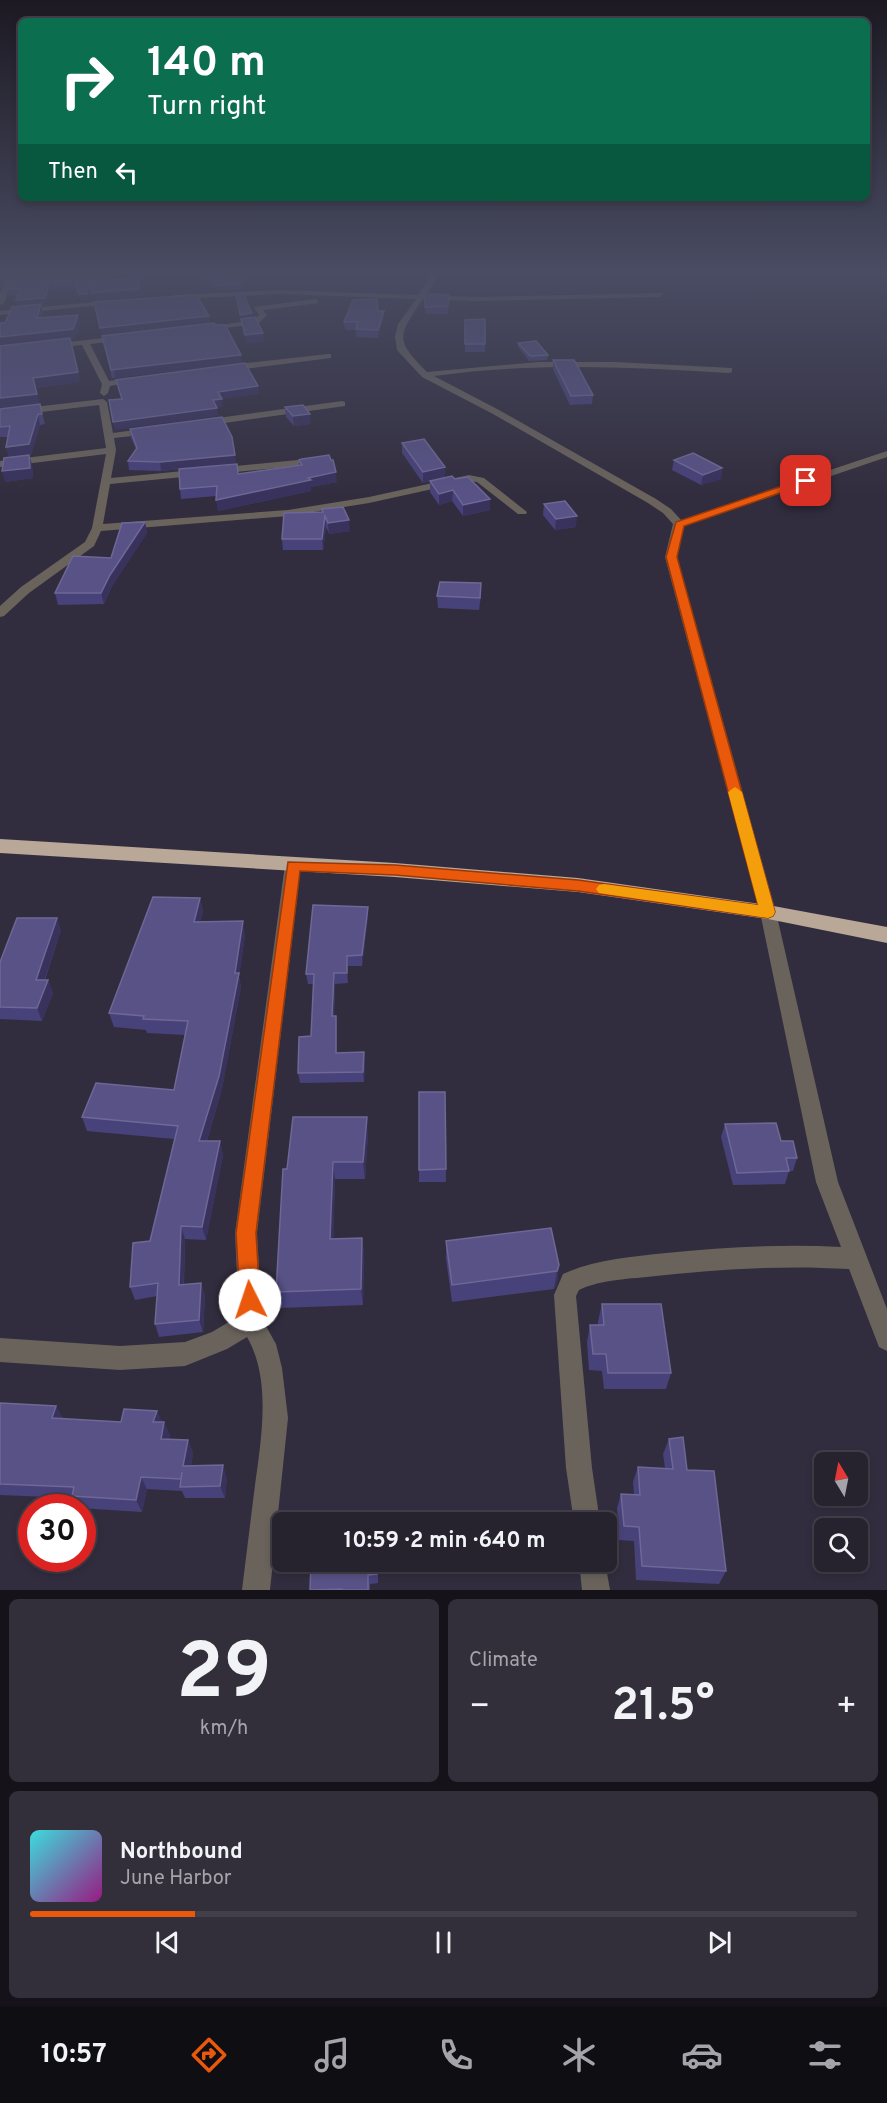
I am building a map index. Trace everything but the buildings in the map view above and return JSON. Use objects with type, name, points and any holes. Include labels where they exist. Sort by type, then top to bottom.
[{"type":"highway","points":[[0,846],[395,870],[578,885],[768,912],[887,935]]},
{"type":"street","points":[[0,613],[25,590],[90,544],[97,528],[111,450],[103,402],[106,384],[88,347]]},
{"type":"street","points":[[401,347],[425,375],[496,412],[652,501],[668,511],[679,524]]},
{"type":"street","points":[[223,369],[328,356]]},
{"type":"street","points":[[425,375],[517,366],[613,365],[729,370]]},
{"type":"street","points":[[106,384],[141,379]]},
{"type":"street","points":[[0,414],[103,402]]},
{"type":"street","points":[[190,425],[342,405]]},
{"type":"street","points":[[108,436],[155,430]]},
{"type":"street","points":[[0,464],[111,450]]},
{"type":"street","points":[[679,524],[887,454]]},
{"type":"street","points":[[106,481],[328,460]]},
{"type":"street","points":[[97,528],[288,513],[369,500],[469,478],[480,480],[522,512]]},
{"type":"street","points":[[679,524],[671,557],[768,912],[827,1182],[887,1340]]},
{"type":"street","points":[[256,1590],[276,1418],[270,1368],[264,1344],[252,1322],[246,1233],[293,865]]},
{"type":"street","points":[[586,1512],[579,1468],[565,1295],[571,1282],[584,1276],[612,1270],[735,1257],[805,1256],[855,1259]]},
{"type":"street","points":[[0,1350],[120,1358],[185,1354],[219,1341],[252,1322]]},
{"type":"street","points":[[593,1572],[596,1590]]},
{"type":"slow traffic","points":[[604,889],[768,912],[735,792]]},
{"type":"route","points":[[250,1300],[246,1233],[293,865],[395,870],[578,885],[768,912],[671,557],[679,524],[806,481]]}]
